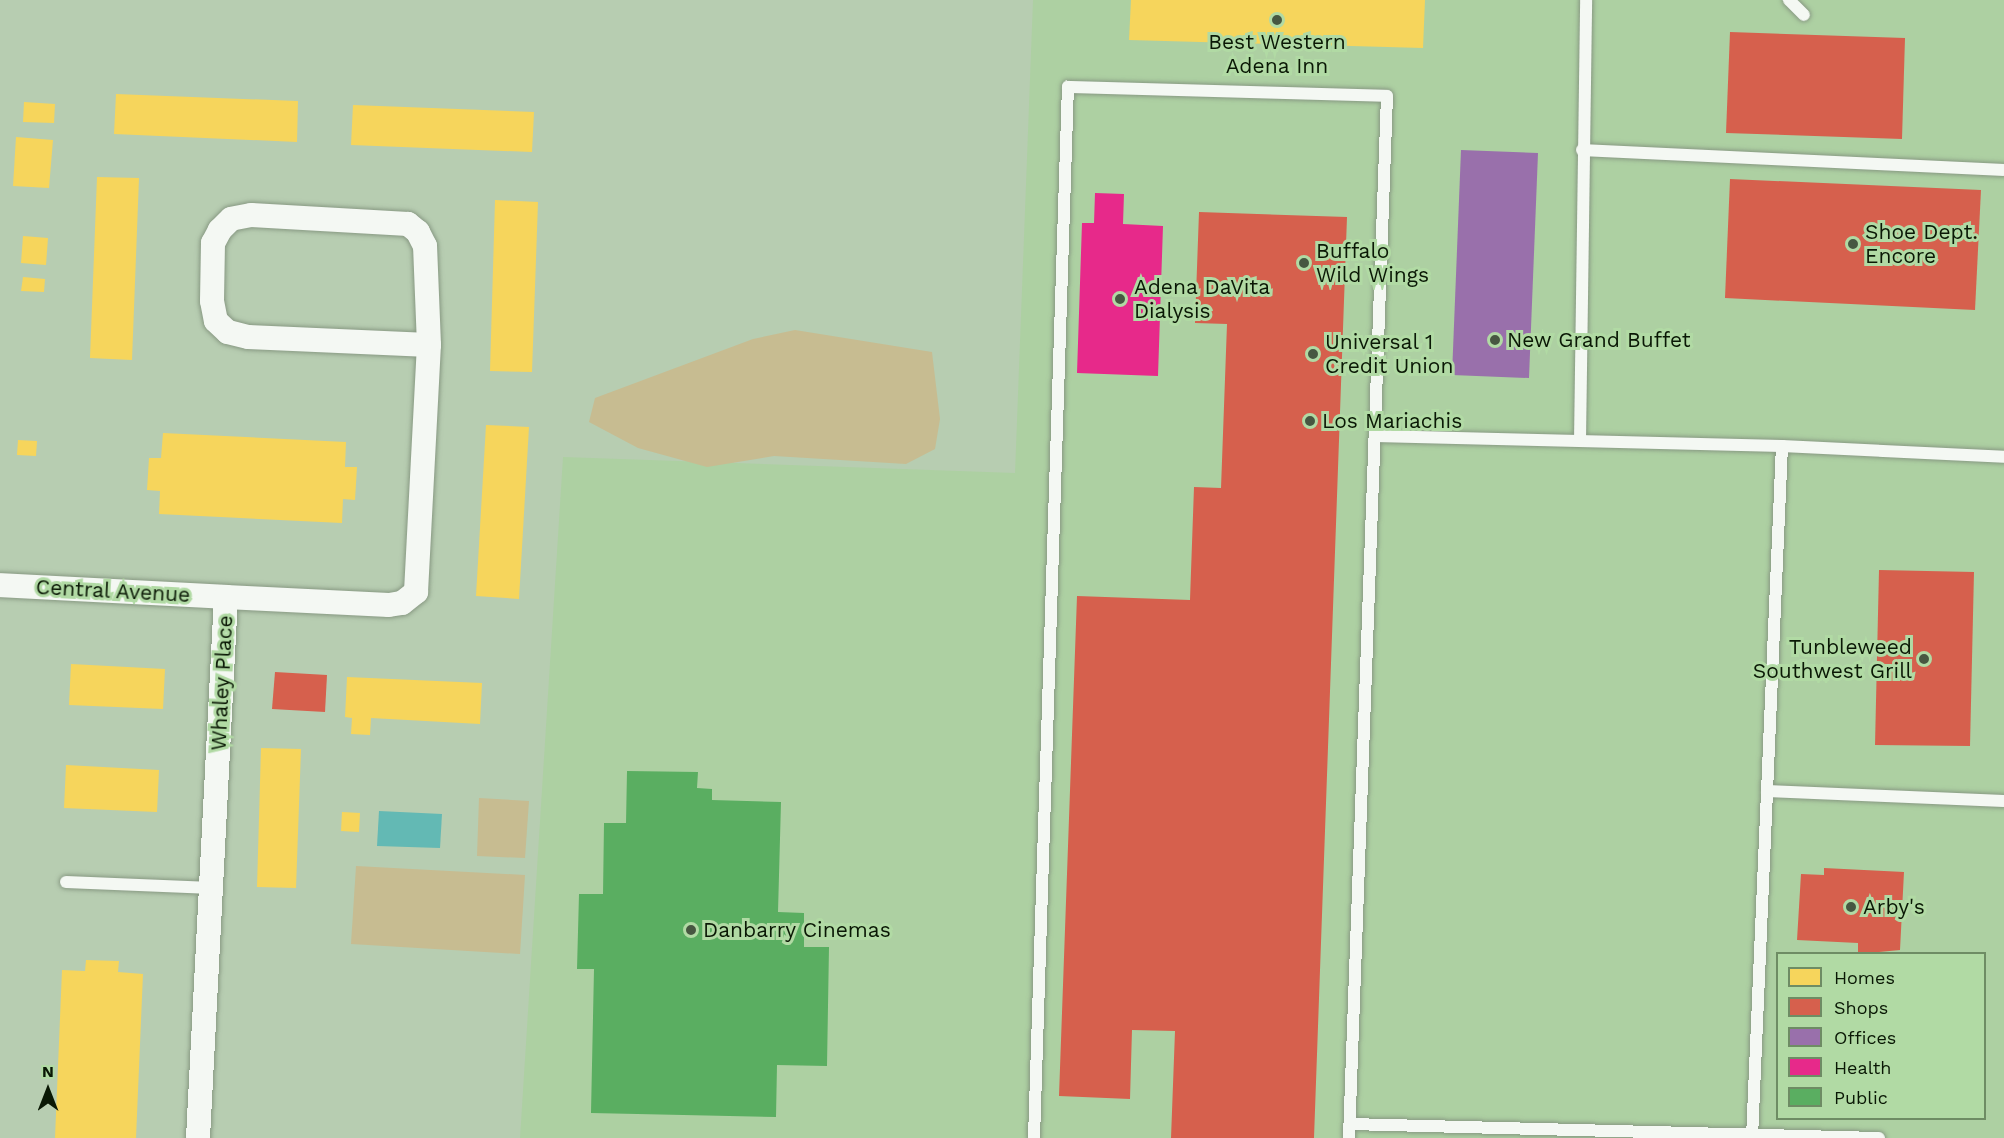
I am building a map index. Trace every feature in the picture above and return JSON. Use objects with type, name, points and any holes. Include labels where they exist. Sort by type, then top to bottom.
[{"type":"street","name":"Whaley Place","points":[[198,1138],[226,597],[389,605],[402,603],[416,592],[429,345],[424,246],[418,232],[408,224],[251,215],[231,219],[220,230],[213,243],[212,302],[216,321],[228,332],[248,337],[429,345]]},
{"type":"street","name":"Central Avenue","points":[[0,585],[226,597]]},
{"type":"lane","points":[[1580,441],[1582,150],[1586,0]]},
{"type":"lane","points":[[1789,0],[1804,15]]},
{"type":"lane","points":[[1034,1138],[1068,87],[1387,96],[1349,1138]]},
{"type":"lane","points":[[1582,150],[2004,170]]},
{"type":"lane","points":[[1375,436],[1782,446],[2004,457]]},
{"type":"lane","points":[[1752,1138],[1782,446]]},
{"type":"lane","points":[[1767,791],[2004,801]]},
{"type":"lane","points":[[66,882],[212,888]]},
{"type":"lane","points":[[1350,1124],[1752,1138],[1879,1138]]},
{"type":"shaded area","points":[[1033,0],[2004,0],[2004,1138],[520,1138],[563,457],[1015,473]]},
{"type":"shaded area","points":[[795,330],[932,352],[940,419],[935,449],[906,464],[774,456],[707,467],[638,448],[589,422],[595,398],[753,339]]},
{"type":"shaded area","points":[[479,798],[529,801],[525,858],[477,856]]},
{"type":"shaded area","points":[[356,866],[525,875],[520,954],[351,944]]},
{"type":"water","points":[[379,811],[442,814],[440,848],[377,846]]},
{"type":"building: Homes","name":"Best Western Adena Inn","points":[[1131,0],[1425,0],[1423,48],[1129,40]]},
{"type":"building: Homes","points":[[116,94],[298,101],[297,142],[114,134]]},
{"type":"building: Homes","points":[[24,102],[55,104],[54,123],[23,122]]},
{"type":"building: Homes","points":[[353,105],[534,112],[532,152],[351,145]]},
{"type":"building: Homes","points":[[16,137],[53,140],[49,188],[13,186]]},
{"type":"building: Homes","points":[[97,177],[139,178],[132,360],[90,358]]},
{"type":"building: Homes","points":[[495,200],[538,202],[532,372],[490,371]]},
{"type":"building: Homes","points":[[23,236],[48,238],[46,265],[21,263]]},
{"type":"building: Homes","points":[[23,277],[45,279],[44,292],[21,291]]},
{"type":"building: Homes","points":[[486,425],[529,427],[519,599],[476,596]]},
{"type":"building: Homes","points":[[163,433],[346,442],[345,467],[357,467],[355,500],[343,499],[342,523],[159,514],[160,491],[147,490],[149,458],[161,458]]},
{"type":"building: Homes","points":[[18,440],[37,441],[36,456],[17,455]]},
{"type":"building: Homes","points":[[71,664],[165,669],[163,709],[69,705]]},
{"type":"building: Homes","points":[[347,677],[482,683],[480,724],[371,718],[370,735],[351,734],[352,718],[345,717]]},
{"type":"building: Homes","points":[[261,748],[301,749],[296,888],[257,887]]},
{"type":"building: Homes","points":[[66,765],[159,770],[157,812],[64,808]]},
{"type":"building: Homes","points":[[342,812],[360,813],[359,832],[341,831]]},
{"type":"building: Homes","points":[[86,960],[119,961],[118,972],[143,974],[136,1138],[55,1138],[62,970],[85,971]]},
{"type":"building: Shops","points":[[1730,32],[1905,38],[1902,139],[1726,133]]},
{"type":"building: Shops","name":"Shoe Dept. Encore","points":[[1730,179],[1981,190],[1975,310],[1725,298]]},
{"type":"building: Shops","points":[[1199,212],[1347,217],[1314,1138],[1171,1138],[1175,1031],[1132,1030],[1130,1099],[1059,1096],[1077,596],[1190,600],[1194,487],[1221,488],[1227,324],[1195,323]]},
{"type":"building: Shops","name":"Tunbleweed Southwest Grill","points":[[1879,570],[1974,572],[1970,746],[1875,745]]},
{"type":"building: Shops","points":[[275,672],[327,675],[325,712],[272,709]]},
{"type":"building: Shops","name":"Arby's","points":[[1824,868],[1904,872],[1900,950],[1858,952],[1858,943],[1797,940],[1801,874],[1824,875]]},
{"type":"building: Offices","points":[[1461,150],[1538,153],[1529,378],[1452,375]]},
{"type":"building: Health","name":"Adena DaVita Dialysis","points":[[1095,193],[1124,194],[1123,224],[1163,226],[1158,376],[1077,373],[1082,223],[1094,223]]},
{"type":"building: Public","name":"Danbarry Cinemas","points":[[627,771],[698,772],[697,788],[712,789],[712,800],[781,802],[778,912],[804,913],[804,947],[829,947],[827,1066],[777,1065],[776,1117],[591,1113],[594,969],[577,969],[579,894],[603,894],[604,823],[626,823]]},
{"type":"place","name":"Best Western Adena Inn","points":[[1277,20]]},
{"type":"place","name":"Shoe Dept. Encore","points":[[1853,244]]},
{"type":"place","name":"Buffalo Wild Wings","points":[[1304,263]]},
{"type":"place","name":"Adena DaVita Dialysis","points":[[1120,299]]},
{"type":"place","name":"New Grand Buffet","points":[[1495,340]]},
{"type":"place","name":"Universal 1 Credit Union","points":[[1313,354]]},
{"type":"place","name":"Los Mariachis","points":[[1310,421]]},
{"type":"place","name":"Tunbleweed Southwest Grill","points":[[1924,659]]},
{"type":"place","name":"Arby's","points":[[1851,907]]},
{"type":"place","name":"Danbarry Cinemas","points":[[691,930]]}]
